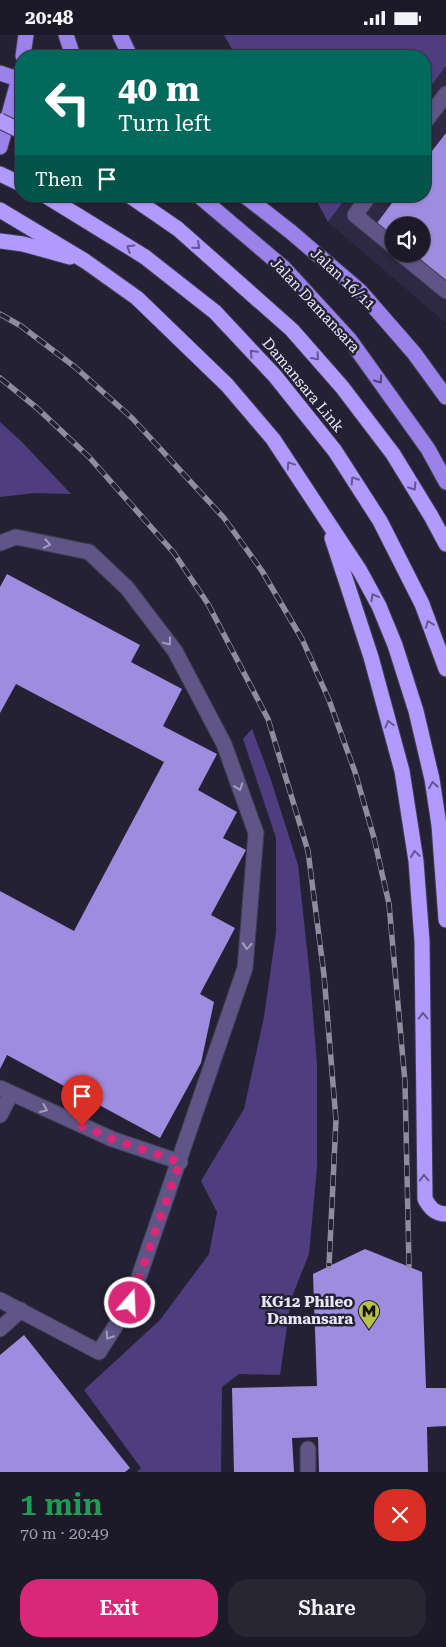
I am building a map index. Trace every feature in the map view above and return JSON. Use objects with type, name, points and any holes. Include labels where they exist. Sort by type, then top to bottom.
[{"type":"highway","points":[[0,121],[15,128]]},
{"type":"highway","points":[[0,174],[15,181]]},
{"type":"highway","name":"Damansara Link","points":[[56,202],[145,257],[215,312],[275,376],[335,451],[380,521],[422,604],[446,669]]},
{"type":"highway","name":"Damansara Link","points":[[139,202],[178,229],[292,330],[342,387],[393,454],[446,544]]},
{"type":"highway","points":[[0,210],[86,261],[137,298],[227,385],[273,439],[360,571],[379,606],[395,645],[416,711],[432,779],[439,825],[446,920]]},
{"type":"highway","points":[[0,241],[24,244],[86,261]]},
{"type":"highway","points":[[326,520],[371,657],[402,771],[416,861],[422,941],[424,1199],[430,1208],[439,1214],[446,1214]]},
{"type":"main road","points":[[24,50],[26,35]]},
{"type":"main road","points":[[66,35],[71,50]]},
{"type":"main road","points":[[120,35],[127,50]]},
{"type":"main road","points":[[0,73],[15,76]]},
{"type":"main road","points":[[0,147],[15,97]]},
{"type":"main road","name":"Jalan Damansara","points":[[206,202],[284,268],[350,340],[428,449],[446,481]]},
{"type":"main road","name":"Jalan 16/11","points":[[253,202],[360,291],[414,353],[446,397]]},
{"type":"lane","points":[[431,114],[446,95]]},
{"type":"lane","points":[[365,202],[355,215],[385,240]]},
{"type":"lane","points":[[411,262],[446,291]]},
{"type":"lane","points":[[0,543],[16,537],[89,552],[127,588],[175,651],[184,668],[224,744],[256,833],[245,968],[180,1162],[130,1303],[99,1352],[0,1299]]},
{"type":"lane","points":[[0,1115],[6,1091],[112,1139],[180,1162]]},
{"type":"lane","points":[[0,1329],[21,1311]]},
{"type":"lane","points":[[308,1449],[308,1472]]},
{"type":"shaded area","points":[[224,35],[446,35],[446,66],[431,86],[431,50],[233,50]]},
{"type":"shaded area","points":[[446,66],[446,323],[328,222],[343,202],[431,202],[431,86]]},
{"type":"shaded area","points":[[317,202],[343,202],[328,222]]},
{"type":"shaded area","points":[[0,422],[22,442],[71,494],[35,493],[0,497]]},
{"type":"shaded area","points":[[252,729],[271,780],[298,865],[317,1064],[317,1167],[309,1254],[291,1299],[280,1375],[239,1374],[222,1387],[221,1472],[137,1472],[141,1468],[84,1390],[160,1320],[209,1254],[217,1212],[201,1181],[244,1109],[264,1017],[276,932],[276,838],[243,739]]},
{"type":"building","points":[[446,133],[446,280],[422,262],[430,262],[430,217],[385,217],[385,233],[375,226],[393,202],[431,202],[431,152]]},
{"type":"building","points":[[7,574],[140,645],[131,662],[182,689],[163,726],[217,754],[198,790],[237,812],[223,838],[246,850],[211,915],[235,928],[200,994],[214,1002],[201,1063],[160,1138],[7,1055],[0,1069],[0,891],[74,931],[164,762],[16,684],[0,713],[0,587]]},
{"type":"building","name":"KG12 Phileo Damansara","points":[[365,1249],[422,1272],[426,1388],[446,1388],[446,1426],[427,1427],[428,1472],[319,1472],[318,1437],[292,1438],[294,1472],[234,1472],[232,1388],[317,1386],[313,1274]]},
{"type":"building","points":[[24,1335],[130,1468],[125,1472],[0,1472],[0,1355]]},
{"type":"railway","points":[[0,314],[21,326],[75,367],[132,418],[224,518],[262,571],[302,639],[329,700],[355,772],[374,838],[389,904],[405,1082],[409,1266]]},
{"type":"railway","points":[[0,378],[37,408],[89,457],[174,553],[208,604],[268,719],[308,851],[324,975],[336,1120],[329,1266]]},
{"type":"place","name":"KG12 Phileo Damansara","points":[[369,1330]]},
{"type":"route","points":[[82,1126],[112,1139],[180,1162],[130,1303]]}]
